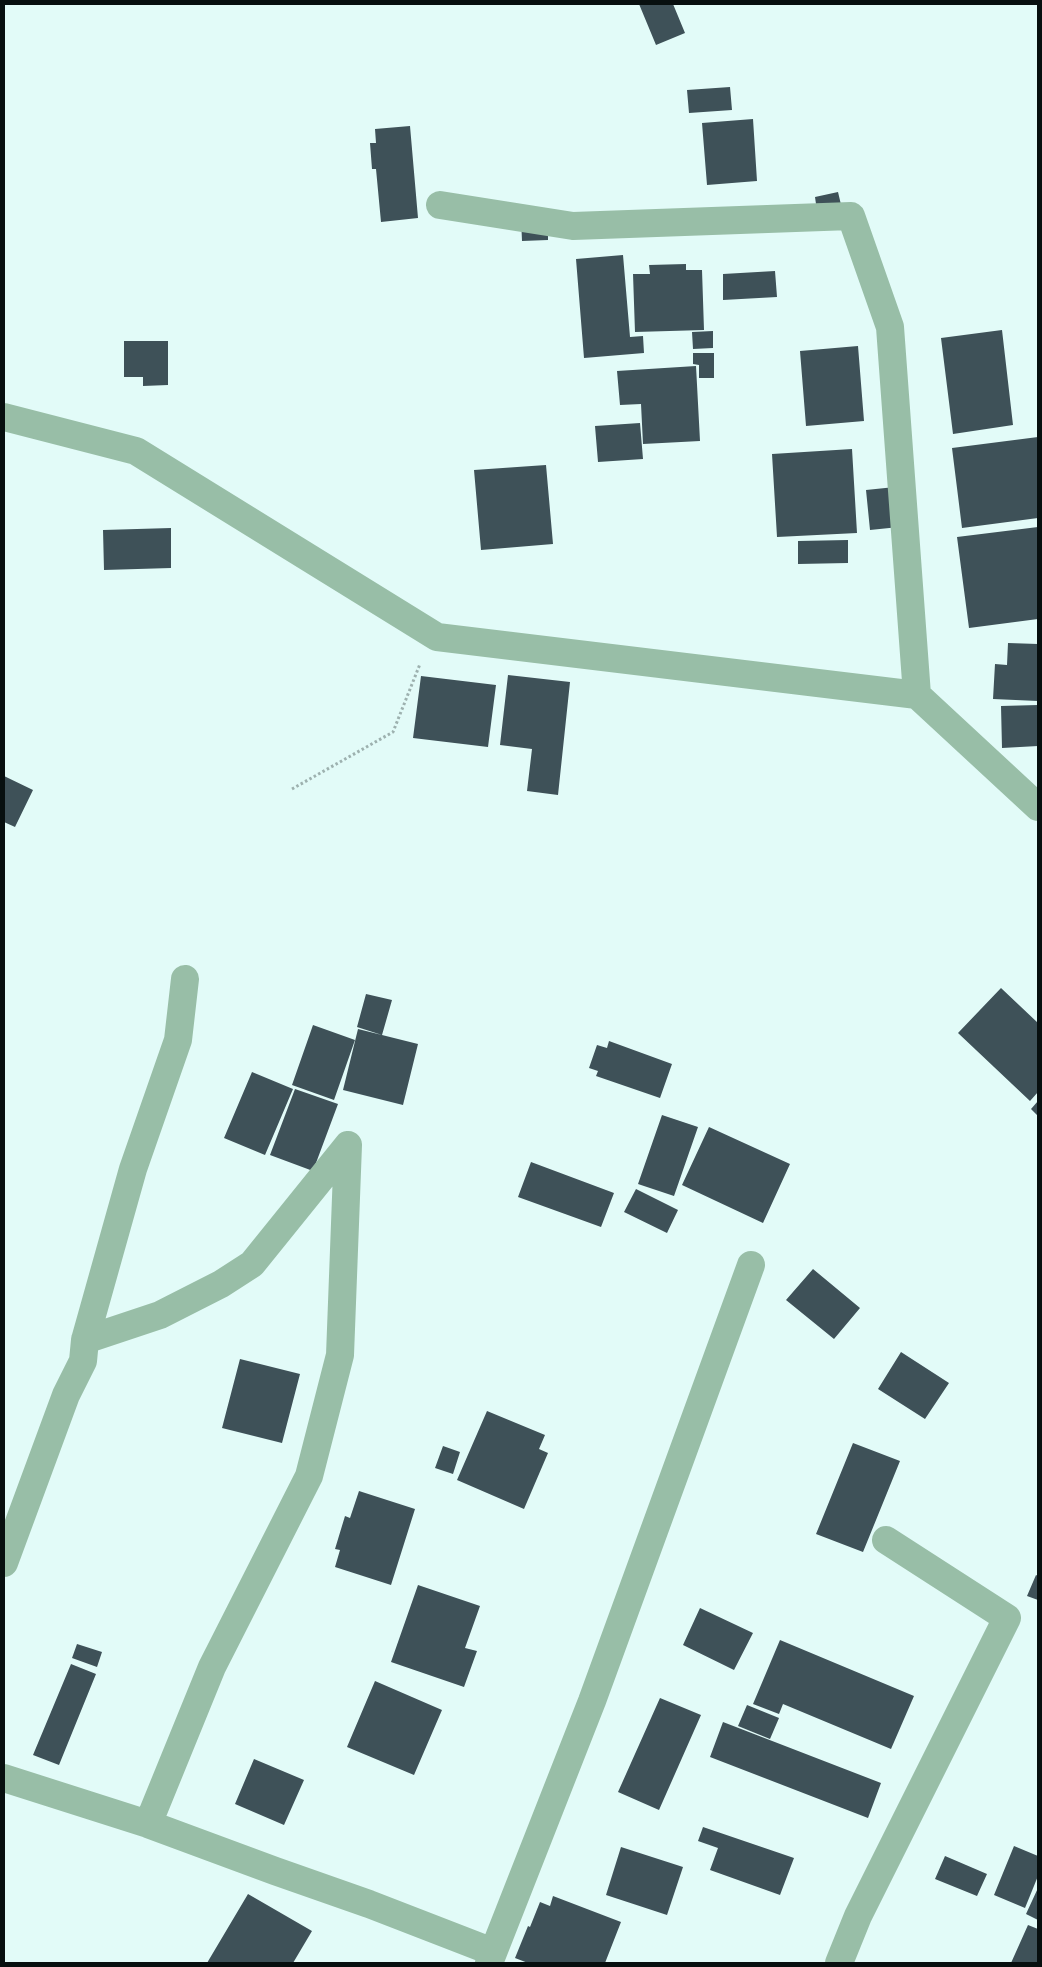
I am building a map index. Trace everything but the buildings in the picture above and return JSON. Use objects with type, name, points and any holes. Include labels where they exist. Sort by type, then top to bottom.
[{"type":"street","points":[[440,205],[573,226],[850,216],[890,327],[917,695]]},
{"type":"street","points":[[4,417],[136,451],[437,637],[917,695],[1038,807]]},
{"type":"street","points":[[4,1563],[66,1394],[83,1361],[85,1340],[133,1169],[178,1040],[185,979]]},
{"type":"street","points":[[85,1340],[160,1315],[221,1284],[252,1264],[348,1145],[340,1355],[309,1476],[212,1667],[148,1824]]},
{"type":"street","points":[[4,1778],[148,1824],[369,1904],[491,1958],[592,1701],[750,1265]]},
{"type":"street","points":[[839,1963],[858,1916],[1007,1618],[886,1540]]},
{"type":"path","points":[[292,790],[393,732],[422,660],[420,626]]}]
